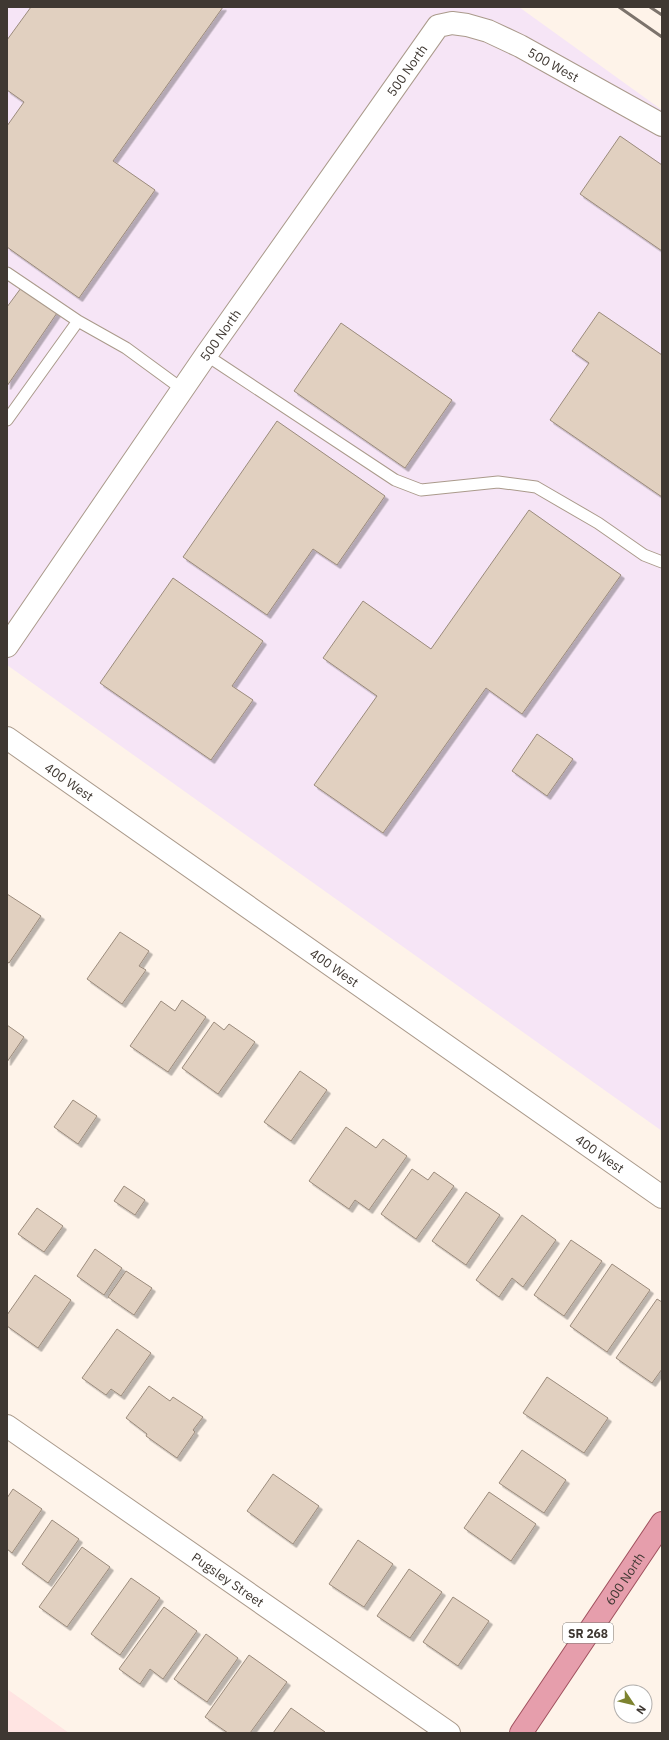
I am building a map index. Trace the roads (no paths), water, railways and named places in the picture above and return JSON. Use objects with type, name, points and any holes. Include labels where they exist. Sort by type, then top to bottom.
[{"type":"main road","name":"600 North","points":[[528,1730],[662,1523]]},
{"type":"street","name":"500 West","points":[[438,26],[452,24],[467,25],[488,31],[520,46],[662,124]]},
{"type":"street","name":"500 North","points":[[7,646],[182,389],[438,26]]},
{"type":"street","name":"400 West","points":[[7,738],[662,1197]]},
{"type":"street","name":"Pugsley Street","points":[[7,1426],[449,1733]]},
{"type":"lane","points":[[7,273],[78,320],[126,348],[182,389]]},
{"type":"lane","points":[[7,420],[78,320]]},
{"type":"lane","points":[[206,355],[395,480],[421,490],[498,482],[536,487],[598,523],[644,555],[662,562]]},
{"type":"railway","points":[[619,7],[662,37]]},
{"type":"railway","points":[[650,7],[662,15]]}]
